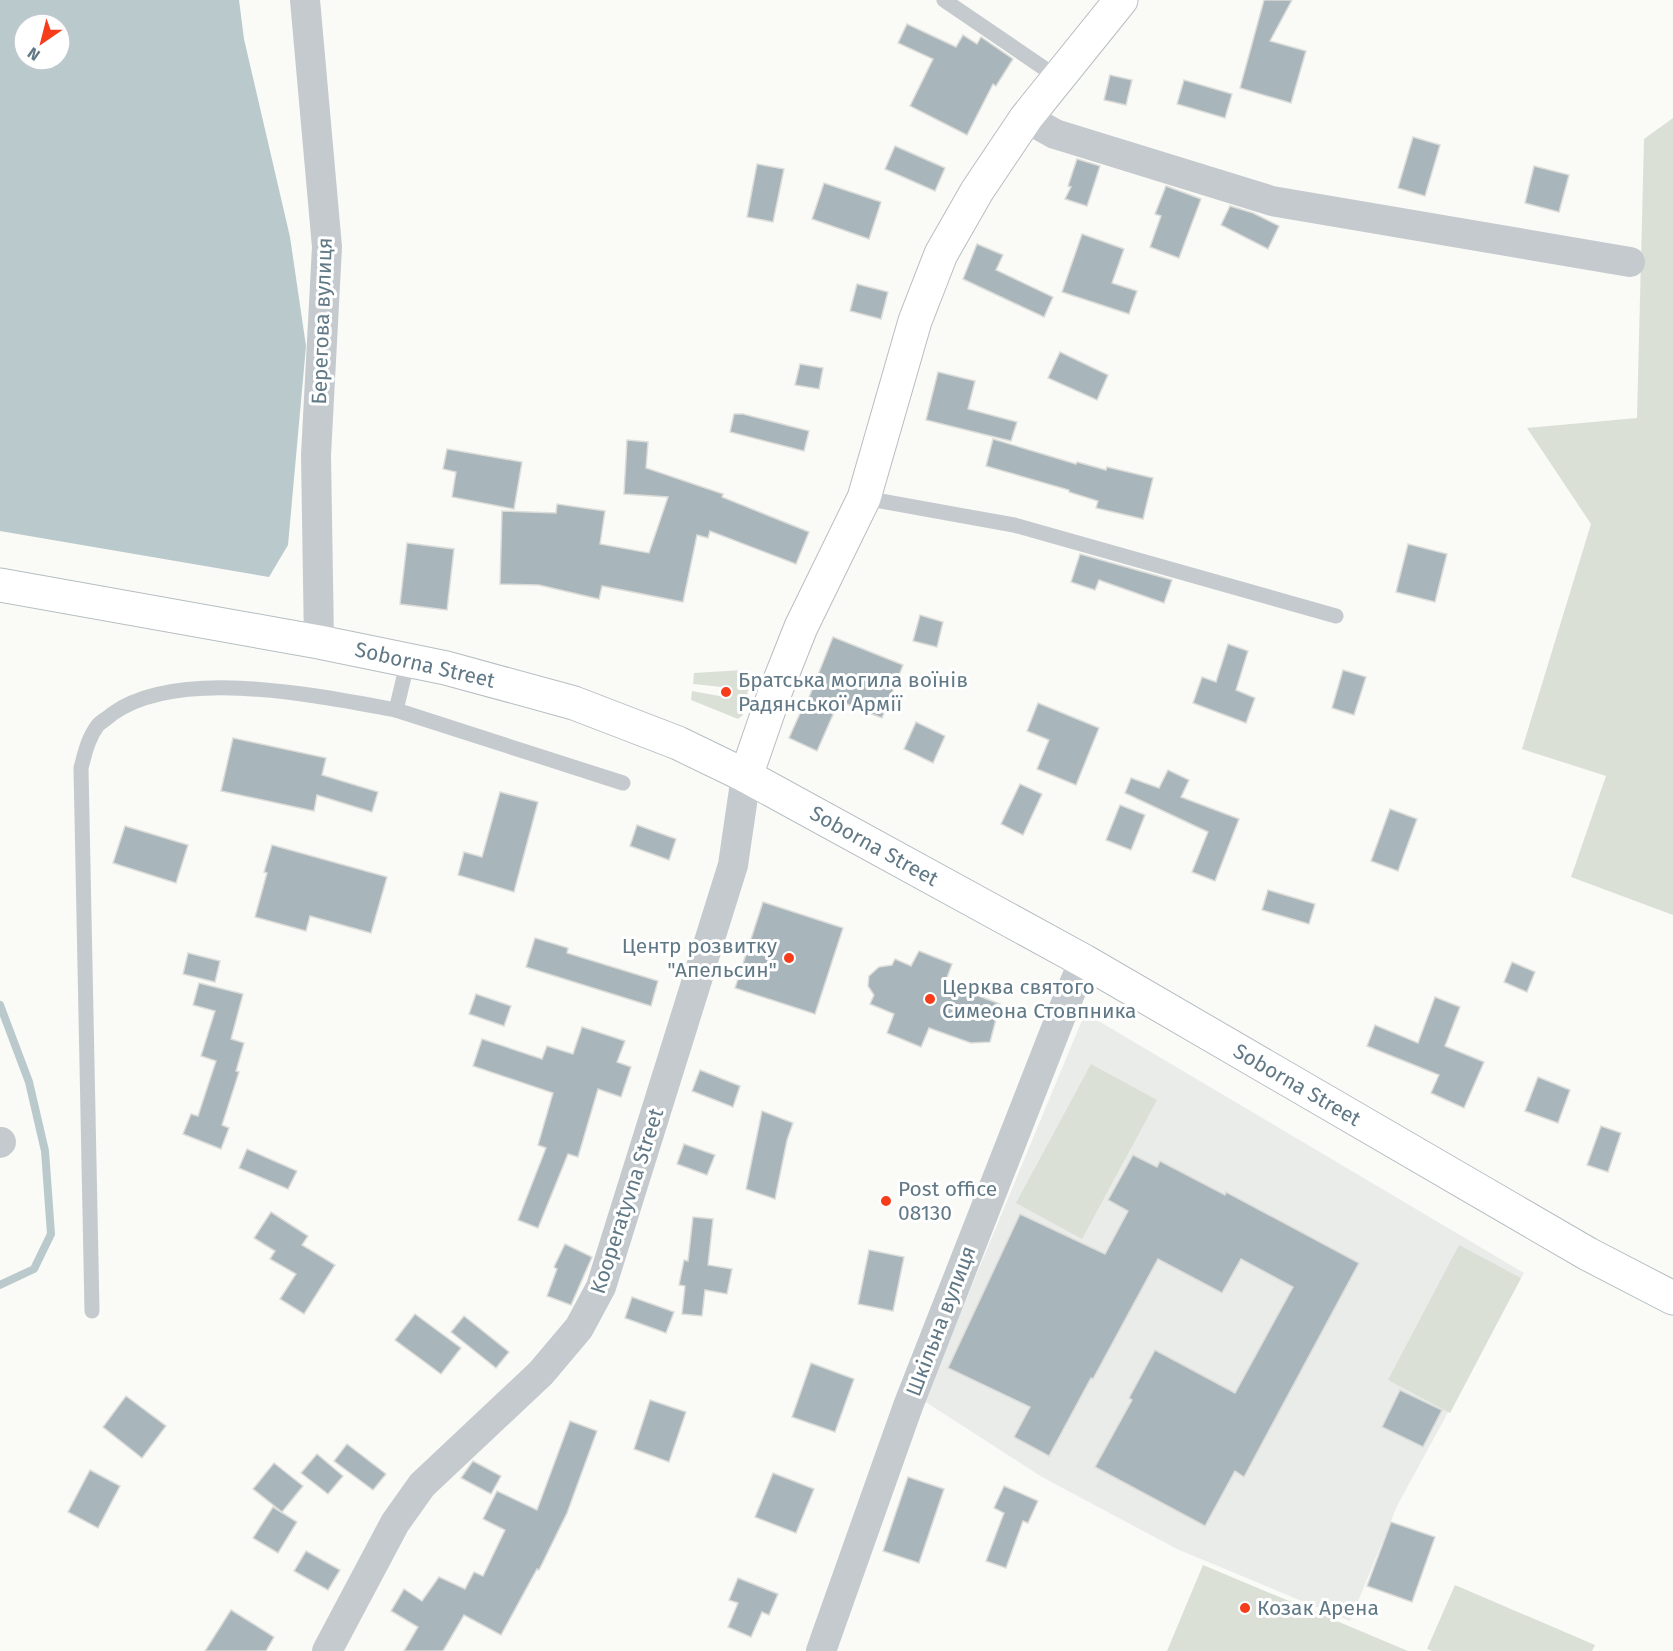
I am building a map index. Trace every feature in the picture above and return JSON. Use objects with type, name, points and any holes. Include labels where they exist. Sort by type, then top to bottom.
[{"type":"main road","points":[[746,776],[801,627],[864,498],[915,321],[941,254],[977,191],[1026,118],[1121,0]]},
{"type":"main road","name":"Soborna Street","points":[[0,585],[319,642],[480,676],[574,703],[678,743],[746,776],[1084,961],[1588,1254],[1673,1298]]},
{"type":"street","name":"Берегова вулиця","points":[[304,0],[327,247],[316,455],[319,642]]},
{"type":"street","points":[[1026,118],[1055,134],[1272,201],[1630,262]]},
{"type":"street","name":"Kooperatyvna Street","points":[[327,1651],[395,1523],[422,1485],[541,1373],[579,1328],[601,1287],[733,865],[746,776]]},
{"type":"street","name":"Шкільна вулиця","points":[[821,1651],[913,1395],[1084,961]]},
{"type":"lane","points":[[944,0],[1057,77]]},
{"type":"lane","points":[[864,498],[1014,525],[1335,616]]},
{"type":"lane","points":[[396,710],[408,660]]},
{"type":"lane","points":[[92,1311],[81,768],[88,741],[99,723],[127,704],[164,692],[214,687],[310,695],[396,710],[623,783]]},
{"type":"shaded area","points":[[0,0],[239,0],[244,39],[290,237],[306,346],[288,545],[269,577],[0,531]]},
{"type":"shaded area","points":[[1673,118],[1673,915],[1571,877],[1606,776],[1522,749],[1591,524],[1527,428],[1637,418],[1644,139]]},
{"type":"shaded area","points":[[749,671],[751,676],[743,715],[738,719],[691,700],[692,691],[730,698],[732,688],[693,684],[694,673]]},
{"type":"shaded area","points":[[1085,1013],[1524,1273],[1397,1506],[1350,1621],[1177,1549],[1042,1477],[924,1401]]},
{"type":"shaded area","points":[[1091,1064],[1157,1100],[1082,1239],[1016,1203]]},
{"type":"shaded area","points":[[1459,1245],[1521,1278],[1450,1413],[1388,1380]]},
{"type":"shaded area","name":"Козак Арена","points":[[1203,1565],[1408,1651],[1167,1651]]},
{"type":"shaded area","points":[[1455,1585],[1595,1645],[1592,1651],[1432,1651],[1427,1649]]},
{"type":"building","points":[[1264,0],[1292,0],[1270,41],[1306,51],[1291,103],[1240,88]]},
{"type":"building","points":[[907,24],[956,47],[963,35],[977,44],[981,37],[1013,59],[996,86],[993,84],[967,135],[910,106],[933,59],[898,43]]},
{"type":"building","points":[[1110,75],[1132,80],[1126,105],[1104,100]]},
{"type":"building","points":[[1184,80],[1232,94],[1225,118],[1177,104]]},
{"type":"building","points":[[1413,137],[1440,145],[1425,196],[1398,188]]},
{"type":"building","points":[[895,146],[945,168],[935,191],[885,169]]},
{"type":"building","points":[[1077,159],[1100,166],[1087,206],[1065,199],[1071,187],[1068,186]]},
{"type":"building","points":[[757,164],[784,169],[773,222],[747,217]]},
{"type":"building","points":[[1534,166],[1569,175],[1559,212],[1525,203]]},
{"type":"building","points":[[824,183],[881,202],[869,239],[812,219]]},
{"type":"building","points":[[1166,186],[1201,199],[1179,258],[1150,247],[1161,216],[1155,214]]},
{"type":"building","points":[[1230,206],[1253,213],[1279,226],[1268,249],[1221,225]]},
{"type":"building","points":[[1082,234],[1124,249],[1112,283],[1137,291],[1129,314],[1062,292]]},
{"type":"building","points":[[977,244],[1003,255],[996,270],[1053,297],[1044,317],[963,279]]},
{"type":"building","points":[[857,284],[888,292],[881,319],[850,311]]},
{"type":"building","points":[[1060,352],[1108,375],[1097,400],[1048,378]]},
{"type":"building","points":[[800,364],[823,368],[819,389],[795,385]]},
{"type":"building","points":[[938,372],[975,381],[968,409],[1017,422],[1011,441],[926,420]]},
{"type":"building","points":[[734,414],[743,414],[809,431],[804,451],[730,432]]},
{"type":"building","points":[[993,439],[1076,464],[1077,462],[1106,470],[1107,467],[1153,478],[1143,519],[1096,508],[1098,501],[1069,492],[1069,490],[986,466]]},
{"type":"building","points":[[627,440],[648,442],[646,468],[723,494],[722,497],[809,532],[796,564],[710,531],[708,538],[697,535],[683,602],[602,586],[599,599],[539,585],[500,584],[502,511],[556,513],[557,504],[605,511],[600,544],[649,553],[668,497],[624,494]]},
{"type":"building","points":[[447,449],[522,462],[514,509],[452,497],[456,472],[443,469]]},
{"type":"building","points":[[407,543],[454,549],[447,610],[400,604]]},
{"type":"building","points":[[1408,544],[1447,554],[1435,602],[1396,592]]},
{"type":"building","points":[[1080,554],[1172,580],[1164,603],[1099,580],[1095,590],[1071,582]]},
{"type":"building","points":[[920,615],[943,622],[937,647],[913,641]]},
{"type":"building","points":[[833,637],[903,665],[882,718],[839,701],[817,751],[789,738],[802,709],[804,710]]},
{"type":"building","points":[[1228,644],[1248,651],[1236,690],[1255,698],[1246,723],[1193,703],[1202,677],[1216,682]]},
{"type":"building","points":[[1343,670],[1366,677],[1354,715],[1332,708]]},
{"type":"building","points":[[1038,703],[1099,728],[1076,785],[1037,769],[1049,740],[1027,731]]},
{"type":"building","points":[[916,722],[945,736],[933,763],[904,749]]},
{"type":"building","points":[[233,738],[326,758],[322,775],[378,792],[372,812],[317,795],[314,811],[221,791]]},
{"type":"building","points":[[1168,770],[1189,780],[1181,797],[1239,819],[1215,881],[1192,872],[1208,832],[1125,793],[1131,778],[1159,788]]},
{"type":"building","points":[[1020,784],[1042,794],[1023,835],[1001,824]]},
{"type":"building","points":[[500,792],[538,802],[514,892],[458,875],[464,852],[482,857]]},
{"type":"building","points":[[1120,805],[1145,815],[1131,850],[1106,840]]},
{"type":"building","points":[[1390,809],[1417,819],[1398,871],[1371,861]]},
{"type":"building","points":[[637,825],[676,839],[669,860],[630,846]]},
{"type":"building","points":[[125,826],[188,845],[176,883],[113,863]]},
{"type":"building","points":[[272,845],[387,877],[371,933],[310,916],[306,931],[255,917]]},
{"type":"building","points":[[1268,890],[1315,904],[1309,924],[1262,910]]},
{"type":"building","name":"Центр розвитку \"Апельсин\"","points":[[763,902],[843,928],[815,1014],[735,988]]},
{"type":"building","points":[[535,938],[568,948],[567,953],[658,981],[651,1006],[526,967]]},
{"type":"building","name":"Церква святого Симеона Стовпника","points":[[919,951],[952,964],[945,983],[1000,1004],[990,1042],[971,1043],[929,1028],[921,1047],[887,1033],[894,1014],[870,1004],[874,995],[868,986],[869,976],[879,967],[892,965],[895,959],[911,966]]},
{"type":"building","points":[[188,953],[220,961],[215,982],[183,974]]},
{"type":"building","points":[[1512,962],[1535,972],[1527,992],[1504,982]]},
{"type":"building","points":[[199,983],[243,994],[231,1039],[244,1043],[236,1071],[239,1072],[222,1125],[229,1128],[221,1149],[183,1134],[191,1114],[198,1116],[216,1061],[201,1056],[215,1011],[193,1005]]},
{"type":"building","points":[[476,994],[511,1006],[504,1026],[469,1014]]},
{"type":"building","points":[[1435,997],[1460,1007],[1445,1046],[1484,1062],[1464,1108],[1431,1093],[1439,1075],[1367,1046],[1375,1025],[1418,1043]]},
{"type":"building","points":[[582,1027],[625,1041],[617,1062],[631,1067],[621,1097],[598,1089],[578,1157],[568,1154],[538,1228],[518,1220],[546,1148],[538,1145],[553,1093],[473,1066],[482,1039],[542,1059],[547,1046],[573,1054]]},
{"type":"building","points":[[700,1070],[740,1086],[733,1107],[692,1091]]},
{"type":"building","points":[[1538,1077],[1570,1090],[1558,1123],[1525,1111]]},
{"type":"building","points":[[762,1111],[793,1123],[787,1140],[775,1199],[746,1189]]},
{"type":"building","points":[[1601,1126],[1621,1133],[1608,1172],[1587,1165]]},
{"type":"building","points":[[684,1144],[715,1155],[707,1175],[677,1164]]},
{"type":"building","points":[[247,1149],[297,1171],[288,1189],[239,1168]]},
{"type":"building","points":[[1133,1155],[1157,1167],[1160,1161],[1225,1195],[1226,1192],[1359,1263],[1244,1477],[1235,1471],[1205,1526],[1095,1467],[1132,1400],[1129,1398],[1155,1350],[1235,1393],[1293,1287],[1241,1259],[1222,1293],[1158,1259],[1049,1456],[1014,1437],[1030,1407],[948,1368],[1020,1214],[1105,1254],[1128,1211],[1108,1200]]},
{"type":"building","points":[[271,1212],[308,1236],[302,1245],[335,1265],[304,1314],[280,1299],[296,1274],[270,1259],[275,1251],[254,1238]]},
{"type":"building","points":[[693,1217],[713,1219],[708,1265],[732,1269],[727,1294],[705,1290],[702,1316],[682,1314],[685,1286],[679,1285],[684,1260],[688,1261]]},
{"type":"building","points":[[565,1244],[592,1257],[571,1305],[547,1296],[557,1269],[554,1267]]},
{"type":"building","points":[[869,1250],[904,1257],[893,1311],[858,1304]]},
{"type":"building","points":[[632,1297],[674,1312],[666,1333],[625,1318]]},
{"type":"building","points":[[415,1314],[461,1348],[441,1374],[395,1340]]},
{"type":"building","points":[[464,1316],[509,1352],[496,1368],[451,1332]]},
{"type":"building","points":[[811,1363],[854,1379],[835,1432],[792,1417]]},
{"type":"building","points":[[1400,1390],[1442,1410],[1423,1447],[1382,1427]]},
{"type":"building","points":[[126,1396],[166,1426],[142,1458],[103,1427]]},
{"type":"building","points":[[650,1400],[686,1412],[669,1462],[634,1449]]},
{"type":"building","points":[[570,1421],[597,1431],[567,1513],[539,1570],[537,1569],[501,1635],[464,1615],[443,1651],[404,1651],[418,1627],[391,1611],[404,1589],[422,1601],[439,1577],[465,1589],[474,1572],[483,1576],[505,1530],[483,1519],[497,1491],[537,1510]]},
{"type":"building","points":[[347,1444],[386,1474],[373,1490],[334,1461]]},
{"type":"building","points":[[317,1454],[343,1476],[328,1494],[301,1473]]},
{"type":"building","points":[[473,1461],[501,1476],[491,1494],[461,1478]]},
{"type":"building","points":[[274,1463],[303,1486],[282,1512],[253,1489]]},
{"type":"building","points":[[90,1470],[120,1486],[98,1528],[68,1512]]},
{"type":"building","points":[[773,1473],[814,1489],[796,1533],[755,1517]]},
{"type":"building","points":[[908,1477],[944,1489],[919,1563],[883,1551]]},
{"type":"building","points":[[1004,1486],[1038,1501],[1028,1523],[1023,1521],[1006,1568],[986,1561],[1004,1513],[994,1508]]},
{"type":"building","points":[[273,1507],[297,1522],[278,1553],[253,1538]]},
{"type":"building","points":[[1391,1522],[1435,1537],[1412,1602],[1367,1586]]},
{"type":"building","points":[[306,1551],[340,1570],[328,1590],[294,1571]]},
{"type":"building","points":[[738,1578],[778,1594],[769,1615],[762,1612],[751,1637],[728,1627],[738,1603],[729,1600]]},
{"type":"building","points":[[231,1610],[274,1637],[266,1651],[205,1651]]},
{"type":"waterway","points":[[0,1005],[29,1082],[45,1151],[51,1234],[34,1269],[0,1285]]},
{"type":"place","name":"Братська могила воїнів Радянської Армії","points":[[726,692]]},
{"type":"place","name":"Центр розвитку \"Апельсин\"","points":[[789,958]]},
{"type":"place","name":"Церква святого Симеона Стовпника","points":[[930,999]]},
{"type":"place","name":"Post office 08130","points":[[886,1201]]},
{"type":"place","name":"Козак Арена","points":[[1245,1608]]}]
